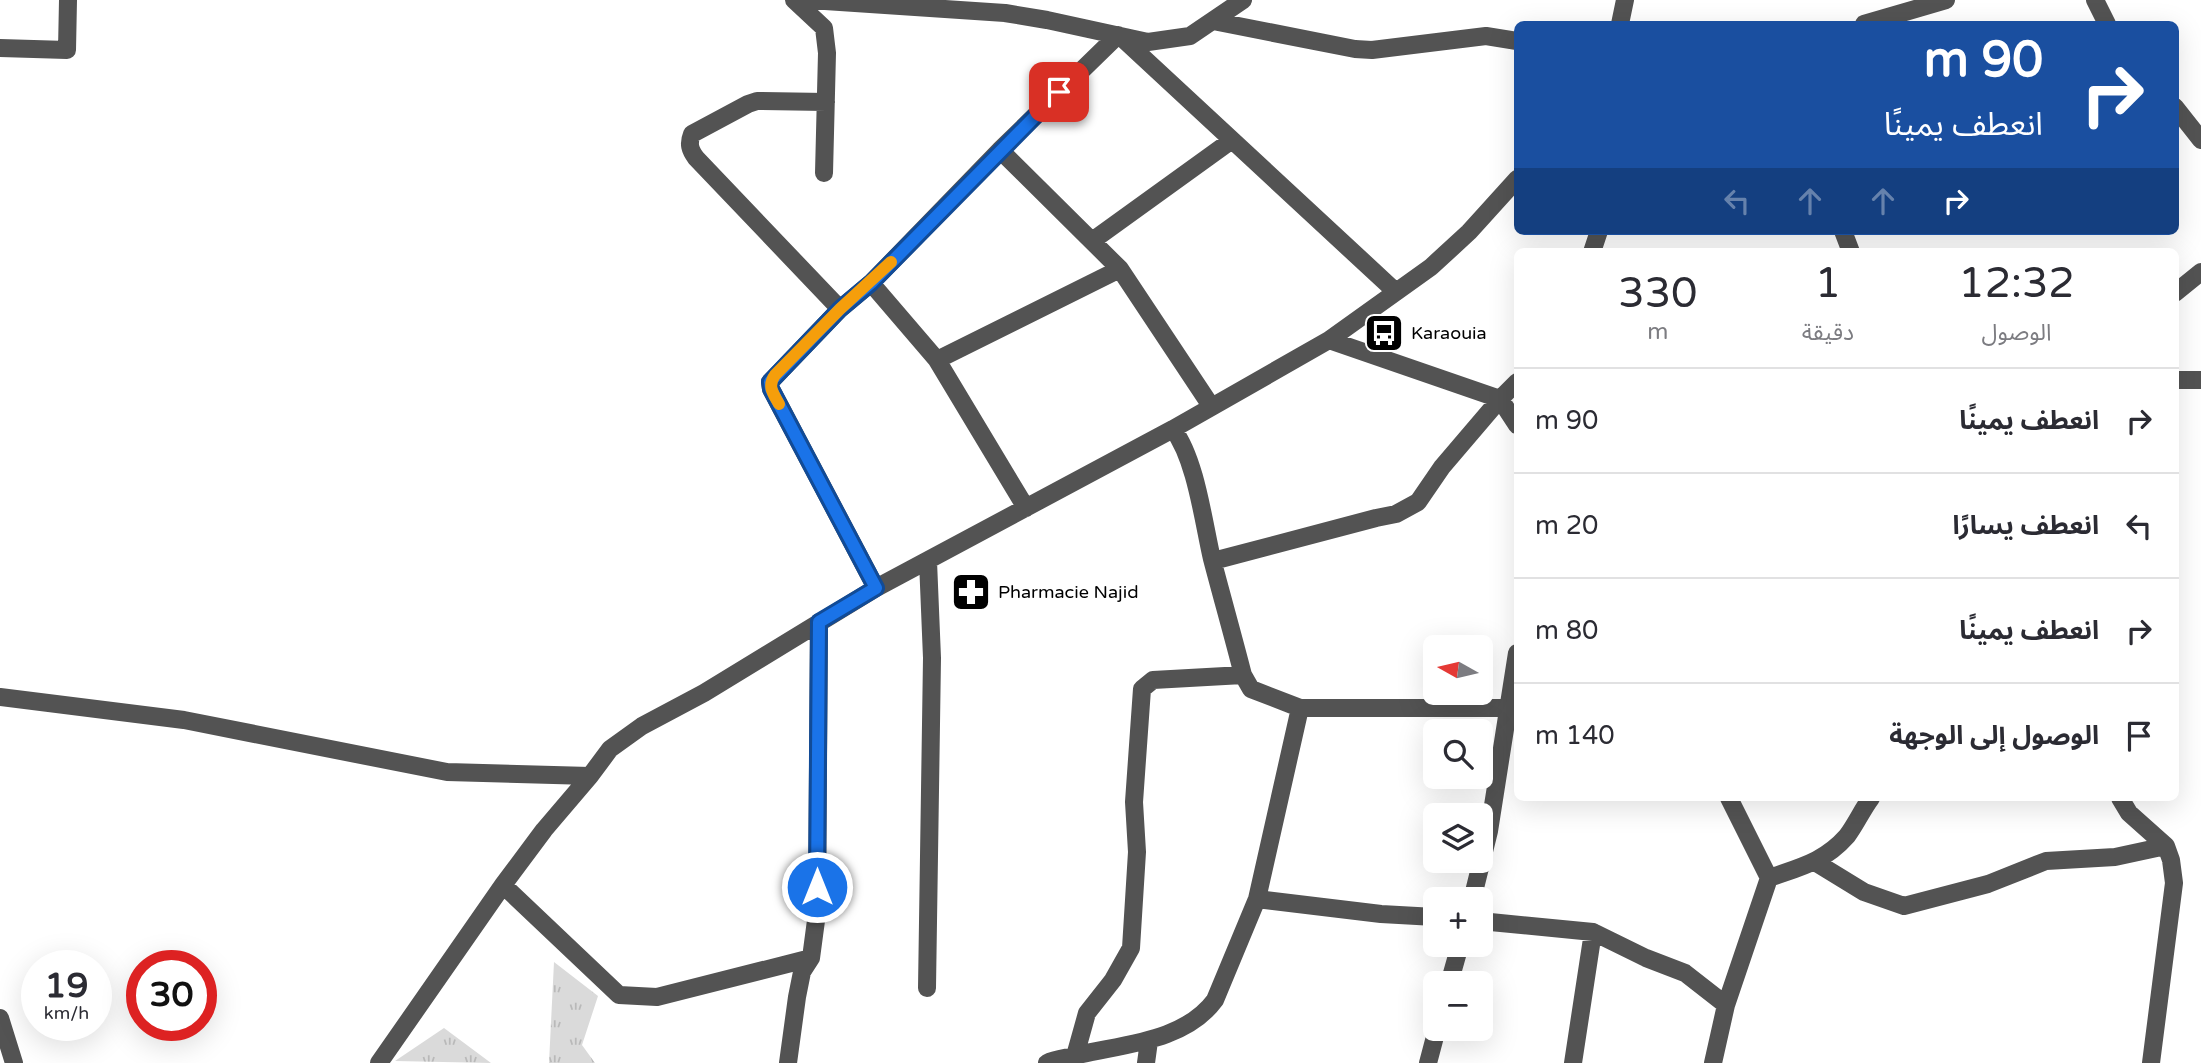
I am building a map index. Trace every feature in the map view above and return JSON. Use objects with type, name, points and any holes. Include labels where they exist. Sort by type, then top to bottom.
[{"type":"street","points":[[0,48],[68,50],[68,0]]},
{"type":"street","points":[[794,0],[824,28],[827,53],[824,173]]},
{"type":"street","points":[[810,0],[1005,13],[1147,42],[1190,36],[1242,0]]},
{"type":"street","points":[[1621,21],[1625,0]]},
{"type":"street","points":[[1873,21],[1946,0]]},
{"type":"street","points":[[2095,0],[2106,21]]},
{"type":"street","points":[[1213,22],[1354,49],[1372,50],[1486,36],[1514,41]]},
{"type":"street","points":[[1118,34],[1396,292]]},
{"type":"street","points":[[876,588],[771,389],[770,382],[840,309],[871,283],[1118,34]]},
{"type":"street","points":[[826,103],[757,101],[748,104],[692,134],[690,150],[840,309]]},
{"type":"street","points":[[2179,112],[2201,139]]},
{"type":"street","points":[[1092,242],[1232,140]]},
{"type":"street","points":[[1000,150],[1120,270],[1211,406]]},
{"type":"street","points":[[379,1063],[503,885],[610,749],[642,726],[704,693],[876,588],[1173,429],[1329,340],[1431,267],[1469,232],[1514,182]]},
{"type":"street","points":[[937,360],[1120,270]]},
{"type":"street","points":[[2179,290],[2201,272]]},
{"type":"street","points":[[871,283],[937,360],[1026,508]]},
{"type":"street","points":[[1329,340],[1500,399],[1514,420]]},
{"type":"street","points":[[2179,380],[2201,380]]},
{"type":"street","points":[[1213,561],[1396,514],[1418,502],[1442,467],[1514,385]]},
{"type":"street","points":[[1173,429],[1191,463],[1243,675],[1251,689],[1300,708],[1513,709],[1475,887]]},
{"type":"street","points":[[928,988],[932,685],[929,561]]},
{"type":"street","points":[[788,1063],[797,997],[803,972],[811,958],[817,913],[819,622]]},
{"type":"street","points":[[1075,1056],[1087,1013],[1114,980],[1131,948],[1137,852],[1134,802],[1142,689],[1153,680],[1243,675]]},
{"type":"street","points":[[0,697],[184,720],[447,772],[590,776]]},
{"type":"street","points":[[1046,1063],[1113,1046],[1149,1041],[1196,1021],[1215,1000],[1257,900],[1300,708]]},
{"type":"street","points":[[1713,1063],[1726,1004],[1769,878],[1730,801]]},
{"type":"street","points":[[1769,878],[1826,856],[1848,835],[1869,801]]},
{"type":"street","points":[[2122,801],[2129,813],[2166,846],[2174,883],[2151,1063]]},
{"type":"street","points":[[1815,862],[1864,892],[1904,906],[1988,884],[2046,861],[2115,857],[2166,846]]},
{"type":"street","points":[[503,885],[619,995],[657,998],[811,958]]},
{"type":"street","points":[[1257,900],[1423,916]]},
{"type":"street","points":[[1493,922],[1594,932],[1646,958],[1685,973],[1726,1004]]},
{"type":"street","points":[[1573,1063],[1594,932]]},
{"type":"street","points":[[1,1026],[14,1063]]},
{"type":"street","points":[[1146,1063],[1149,1041]]},
{"type":"street","points":[[1428,1063],[1434,1041]]},
{"type":"green space","points":[[554,962],[598,996],[582,1045],[595,1063],[549,1063]]},
{"type":"green space","points":[[444,1028],[491,1063],[395,1061]]},
{"type":"slow traffic","points":[[779,404],[770,382],[775,375],[891,262]]},
{"type":"place","name":"Karaouia","points":[[1384,333]]},
{"type":"place","name":"Pharmacie Najid","points":[[971,592]]},
{"type":"route","points":[[817,887],[819,622],[876,588],[771,389],[770,382],[1059,92]]}]
